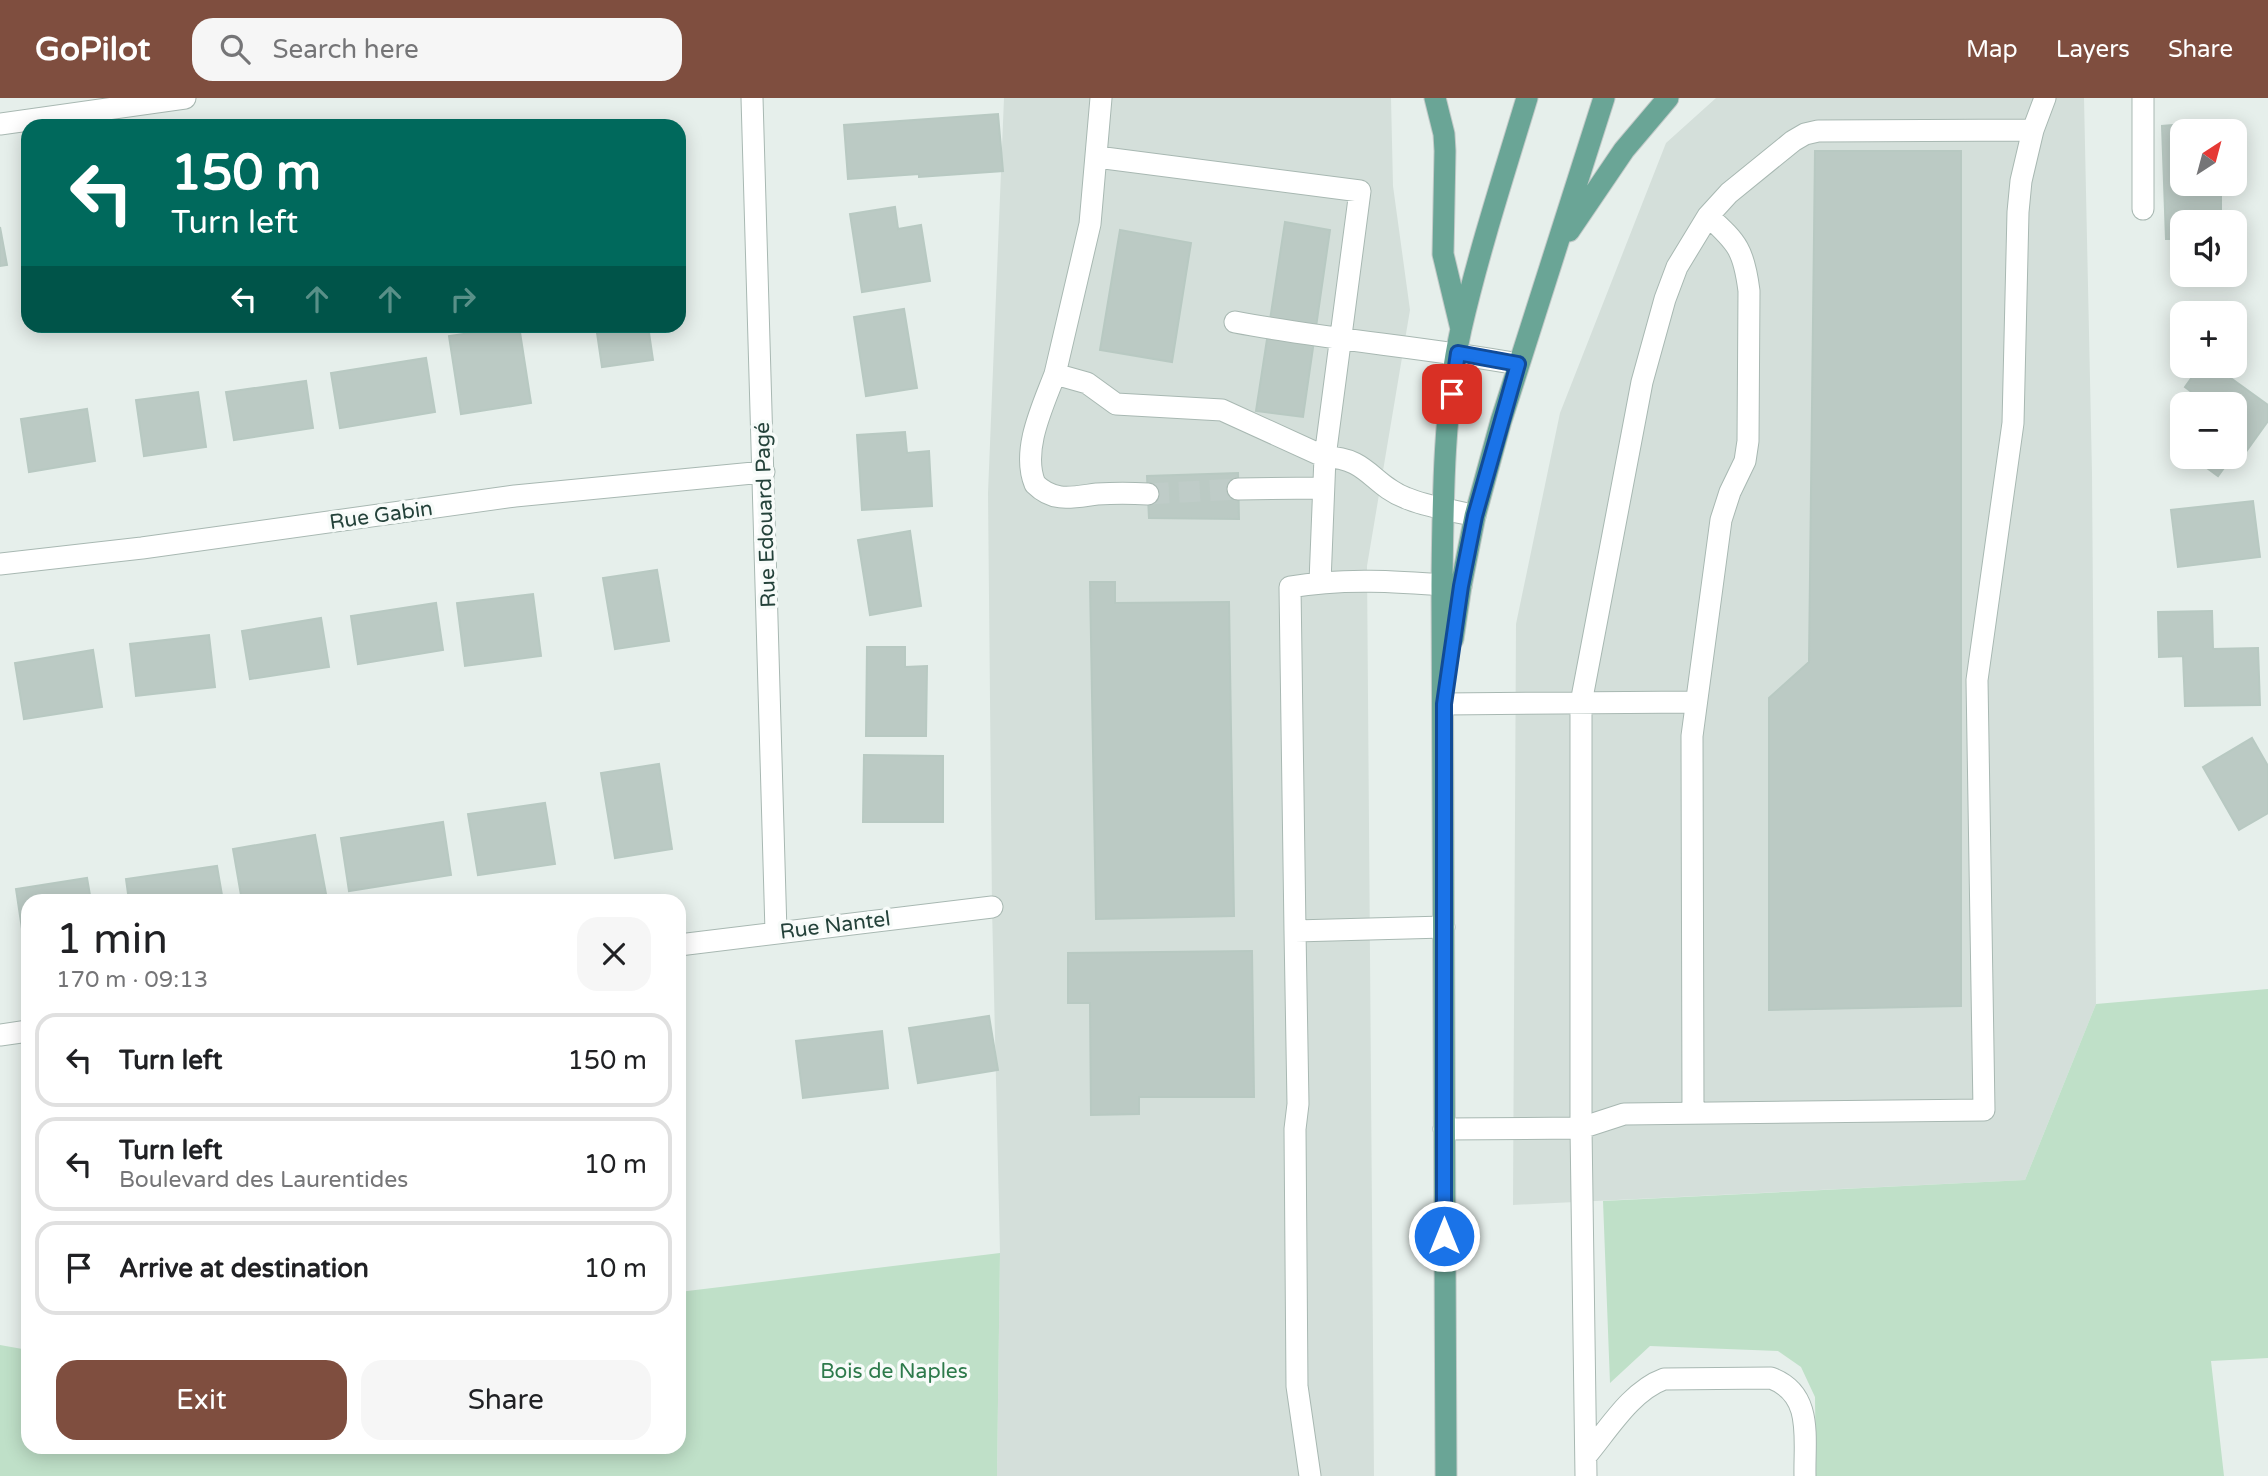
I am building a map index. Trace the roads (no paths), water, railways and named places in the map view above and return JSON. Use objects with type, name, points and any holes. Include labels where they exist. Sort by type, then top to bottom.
[{"type":"main road","points":[[1435,98],[1445,142],[1443,254],[1461,331]]},
{"type":"main road","points":[[1446,1476],[1444,704],[1451,585],[1443,508],[1448,430],[1461,331],[1527,98]]},
{"type":"main road","points":[[1451,585],[1475,516],[1518,364],[1604,98]]},
{"type":"main road","points":[[1555,253],[1624,150],[1668,98]]},
{"type":"street","points":[[36,119],[185,98]]},
{"type":"street","name":"Rue Edouard Pagé","points":[[752,98],[776,932]]},
{"type":"street","points":[[1101,98],[1090,224],[1055,374],[1033,441],[1031,463],[1035,484],[1049,495],[1070,499],[1100,494],[1148,494]]},
{"type":"street","points":[[1444,1129],[1581,1128],[1624,1114],[1984,1110],[1977,680],[2012,423],[2021,181],[2033,130],[2045,98]]},
{"type":"street","points":[[2143,98],[2143,208]]},
{"type":"street","points":[[0,124],[21,121]]},
{"type":"street","points":[[1586,1466],[1581,1128],[1581,703],[1642,382],[1665,299],[1677,267],[1708,216],[1729,193],[1805,134],[1818,131],[2033,130]]},
{"type":"street","points":[[1097,157],[1360,191],[1325,457],[1320,582]]},
{"type":"street","points":[[1693,1113],[1692,736],[1721,520],[1730,492],[1745,461],[1748,441],[1749,291],[1746,267],[1735,243],[1708,216]]},
{"type":"street","points":[[1235,322],[1518,364]]},
{"type":"street","points":[[1055,374],[1087,383],[1116,404],[1222,410],[1325,457],[1337,457],[1358,463],[1406,498],[1475,516]]},
{"type":"street","name":"Rue Gabin","points":[[0,564],[142,548],[515,496],[764,472]]},
{"type":"street","points":[[1238,489],[1323,488]]},
{"type":"street","points":[[1310,1476],[1297,1386],[1295,1129],[1298,1104],[1290,587],[1320,582],[1383,581],[1451,585]]},
{"type":"street","points":[[1444,704],[1696,702]]},
{"type":"street","name":"Rue Nantel","points":[[686,944],[992,907]]},
{"type":"street","points":[[1295,932],[1444,927]]},
{"type":"street","points":[[0,1035],[21,1032]]},
{"type":"street","points":[[1586,1466],[1634,1398],[1652,1384],[1664,1379],[1771,1378],[1794,1392],[1802,1408],[1805,1476]]},
{"type":"tunnel","points":[[1148,494],[1238,489]]},
{"type":"park label","name":"Bois de Naples","points":[[894,1371]]}]
